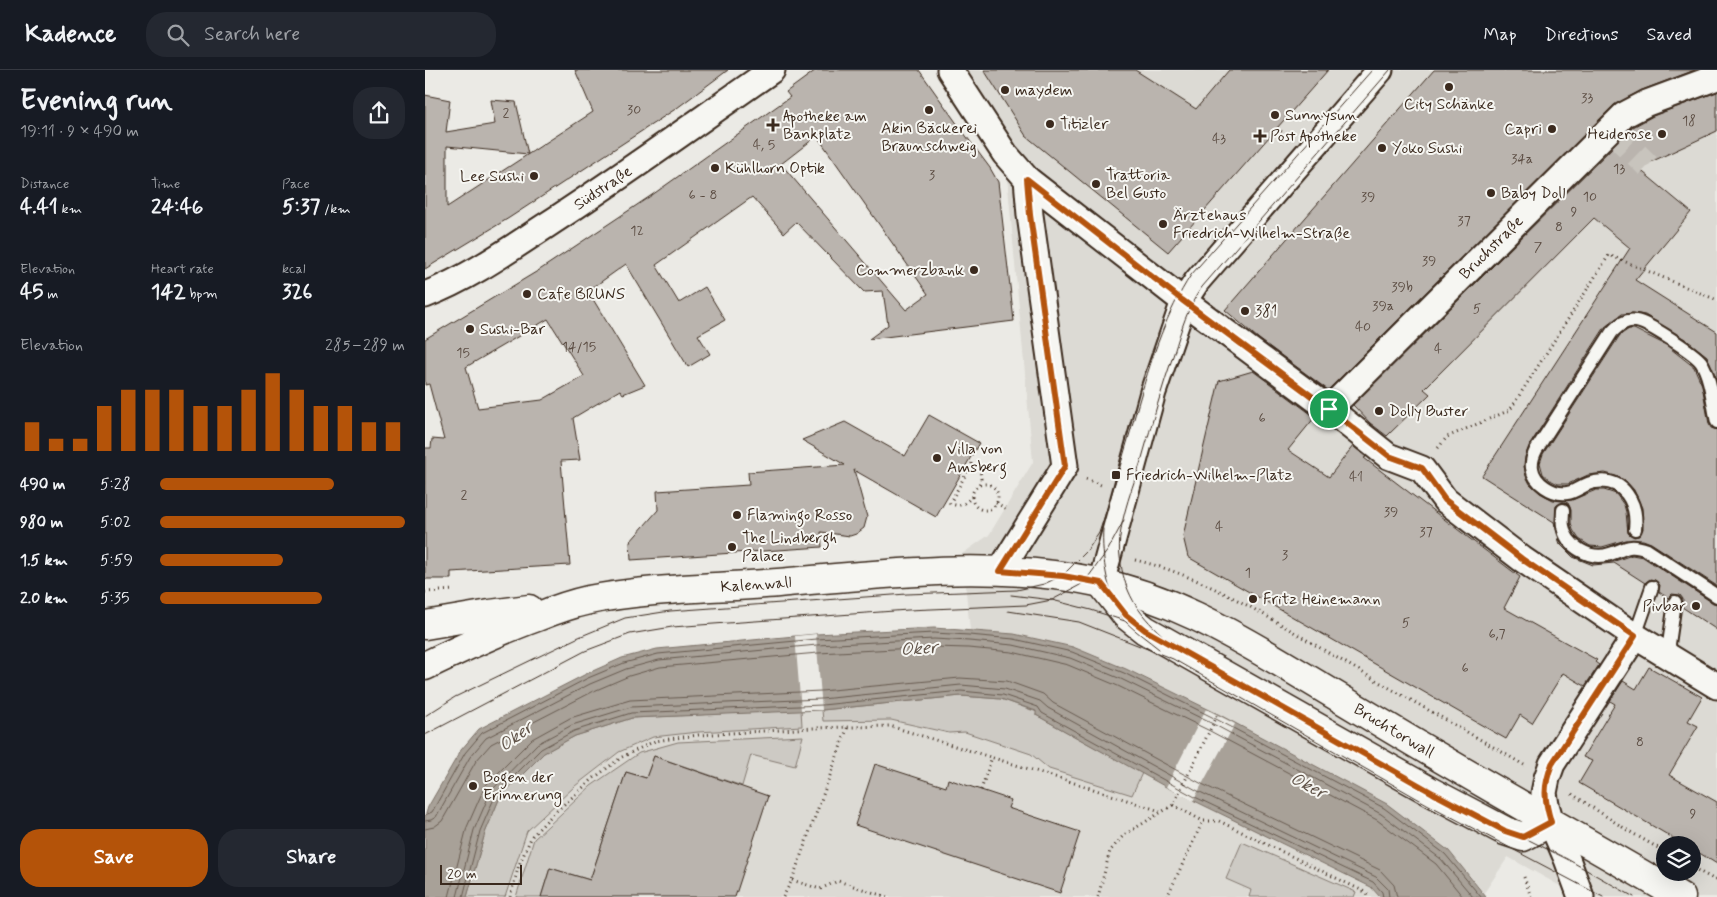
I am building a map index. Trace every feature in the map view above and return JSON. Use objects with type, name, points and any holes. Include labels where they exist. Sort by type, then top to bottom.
[{"type":"main road","name":"Kalenwall","points":[[425,666],[479,639],[568,606],[611,597],[853,576],[957,570],[1063,576],[1101,583]]},
{"type":"main road","points":[[1101,583],[1126,615],[1145,630],[1449,802],[1505,831],[1523,837],[1551,822]]},
{"type":"main road","name":"Bruchtorwall","points":[[1101,583],[1152,597],[1196,615],[1250,644],[1681,897]]},
{"type":"main road","points":[[425,624],[490,614],[568,606]]},
{"type":"street","name":"Südstraße","points":[[425,295],[449,286],[474,272],[570,210],[773,70]]},
{"type":"street","points":[[951,70],[1005,154],[1027,179],[1389,456],[1422,468],[1445,500],[1522,559],[1635,636],[1717,686]]},
{"type":"street","points":[[1101,583],[1107,554],[1153,392],[1184,301],[1197,282],[1380,70]]},
{"type":"street","name":"Bruchstraße","points":[[1329,409],[1624,115],[1647,103],[1717,77]]},
{"type":"street","points":[[1000,571],[1065,466],[1030,215],[1027,179]]},
{"type":"street","points":[[1581,897],[1551,822],[1545,793],[1547,778],[1552,764],[1635,636]]},
{"type":"lane","points":[[1635,529],[1636,517],[1634,506],[1628,495],[1619,487],[1608,483],[1596,482],[1584,485],[1574,491],[1559,493],[1541,483],[1534,476],[1532,467],[1532,459],[1536,450],[1619,324],[1635,320],[1645,324],[1693,354],[1701,362],[1706,372],[1717,422]]},
{"type":"lane","points":[[1563,510],[1563,525],[1567,537],[1575,547],[1585,553],[1597,556],[1639,546],[1717,596]]},
{"type":"lane","points":[[1635,636],[1652,587]]},
{"type":"lane","points":[[1675,602],[1669,644],[1670,651],[1683,667]]},
{"type":"path","points":[[1277,128],[1284,134]]},
{"type":"path","points":[[1422,468],[1447,437],[1511,410],[1609,255],[1717,300]]},
{"type":"path","points":[[972,496],[978,508],[985,510],[991,508],[996,503],[998,497],[997,490],[985,483],[979,485],[974,490],[968,502],[960,506],[949,503],[960,481],[973,463],[980,470],[981,479],[979,485]]},
{"type":"path","points":[[996,503],[1005,508]]},
{"type":"path","points":[[1107,554],[1149,564],[1194,579],[1275,622],[1428,708],[1547,778],[1656,847]]},
{"type":"path","points":[[1098,897],[1110,851],[1124,835],[1173,805],[1218,714]]},
{"type":"path","points":[[783,897],[792,880],[849,726]]},
{"type":"path","points":[[510,897],[519,865],[532,836],[593,778],[622,757],[655,741],[698,735],[849,726],[890,726],[1085,786],[1160,812]]},
{"type":"path","points":[[981,790],[992,757]]},
{"type":"path","points":[[1173,805],[1203,821],[1219,821],[1367,893],[1370,897]]},
{"type":"path","points":[[1167,897],[1203,821]]},
{"type":"path","points":[[1701,873],[1717,882]]},
{"type":"path","points":[[1524,876],[1531,897]]},
{"type":"path","points":[[792,880],[820,889],[838,881],[887,897]]},
{"type":"shaded area","points":[[951,70],[1717,70],[1717,897],[1580,897],[1508,857],[1484,893],[1449,851],[1218,714],[1126,669],[1073,647],[1014,634],[970,630],[962,554],[989,535],[1033,462],[1005,154]]},
{"type":"shaded area","points":[[961,696],[1001,699],[1037,712],[1036,715],[1142,773],[1132,795],[1049,769],[1031,754],[965,732],[949,733],[891,720],[823,721],[822,710]]},
{"type":"shaded area","points":[[801,710],[802,726],[698,732],[653,737],[619,752],[575,786],[527,831],[505,897],[467,897],[485,833],[500,797],[544,753],[575,736],[632,718]]},
{"type":"shaded area","points":[[822,710],[1036,715],[1166,787],[1371,887],[1380,897],[467,897],[485,833],[632,718]]},
{"type":"shaded area","points":[[803,736],[795,766],[751,755],[742,786],[654,756],[646,778],[626,772],[590,880],[550,868],[541,897],[516,897],[534,839],[591,786],[639,753],[678,742]]},
{"type":"shaded area","points":[[1242,842],[1356,892],[1354,897],[1249,897],[1251,890],[1226,879]]},
{"type":"water","name":"Oker","points":[[934,628],[1014,634],[1073,647],[1126,669],[1218,714],[1387,804],[1449,851],[1486,897],[1380,897],[1371,887],[1166,787],[1036,715],[1036,711],[1001,699],[961,696],[822,710],[632,718],[575,736],[544,753],[500,797],[485,833],[467,897],[425,897],[425,817],[428,807],[461,750],[479,729],[586,674],[622,658],[657,649],[816,634]]},
{"type":"pier","points":[[816,634],[822,710],[801,710],[795,636]]},
{"type":"pier","points":[[1206,709],[1235,724],[1193,801],[1166,787]]},
{"type":"building","points":[[575,70],[728,70],[677,108],[509,218],[425,269],[425,95],[450,100],[446,132],[495,124],[491,100],[516,102],[528,154],[447,146],[447,207],[593,112]]},
{"type":"building","points":[[816,70],[919,70],[990,168],[998,182],[1014,321],[869,339],[888,325],[883,291],[864,292],[796,222],[784,233],[752,197],[656,265],[679,303],[705,287],[725,320],[698,335],[710,354],[688,367],[626,264],[588,291],[645,385],[623,394],[620,390],[573,418],[580,460],[561,461],[570,565],[451,572],[451,579],[425,579],[425,448],[431,448],[432,439],[444,440],[429,384],[425,385],[425,339],[541,269],[652,195],[790,97],[786,92]],"holes":[[[817,136],[928,294],[906,310],[781,164]],[[548,319],[584,376],[542,400],[478,408],[466,367]]]},
{"type":"building","points":[[984,70],[1135,70],[1196,109],[1229,70],[1328,70],[1168,252],[1026,136]]},
{"type":"building","points":[[1434,70],[1695,70],[1642,90],[1614,105],[1328,390],[1259,339],[1225,310]]},
{"type":"building","points":[[1717,92],[1717,131],[1638,168],[1691,212],[1635,280],[1717,332],[1717,380],[1707,356],[1685,339],[1645,315],[1622,314],[1605,327],[1529,446],[1524,466],[1530,484],[1540,493],[1553,500],[1572,500],[1596,490],[1604,490],[1616,494],[1624,505],[1628,533],[1634,537],[1639,536],[1643,529],[1642,508],[1634,490],[1626,481],[1605,473],[1588,475],[1568,484],[1558,484],[1543,474],[1540,463],[1543,454],[1620,335],[1629,329],[1634,329],[1666,345],[1694,367],[1702,385],[1709,424],[1711,428],[1717,430],[1717,586],[1651,543],[1643,540],[1626,540],[1602,547],[1590,546],[1579,539],[1573,530],[1571,510],[1568,503],[1563,502],[1556,506],[1555,526],[1554,522],[1482,476],[1630,248],[1594,218],[1424,389],[1430,394],[1387,436],[1370,423],[1353,405],[1633,127],[1653,116]]},
{"type":"building","points":[[1253,371],[1315,417],[1288,450],[1329,477],[1353,446],[1366,457],[1364,458],[1520,577],[1504,608],[1597,660],[1595,662],[1599,665],[1585,686],[1563,673],[1532,723],[1520,715],[1506,739],[1188,557],[1183,536],[1219,381]]},
{"type":"building","points":[[929,415],[979,443],[936,517],[854,470],[867,517],[864,528],[856,534],[850,536],[821,532],[822,547],[631,560],[630,542],[658,510],[657,491],[749,485],[748,472],[845,465],[802,440],[845,422],[905,456]]},
{"type":"building","points":[[1558,538],[1575,557],[1593,563],[1612,562],[1632,555],[1643,557],[1717,604],[1717,630],[1682,607],[1683,599],[1680,595],[1672,594],[1668,598],[1659,592],[1660,585],[1655,580],[1650,579],[1645,583],[1614,563],[1593,565],[1573,557],[1560,544]]},
{"type":"building","points":[[1649,667],[1702,697],[1688,721],[1698,726],[1669,775],[1717,802],[1717,864],[1701,854],[1701,836],[1670,836],[1579,783],[1592,761],[1583,757],[1615,704],[1610,701],[1623,681],[1636,689]]},
{"type":"building","points":[[654,756],[768,796],[735,897],[541,897],[550,868],[590,880],[626,772],[646,778]]},
{"type":"building","points":[[875,764],[946,787],[948,779],[1011,800],[1008,808],[1080,832],[1060,893],[855,825]]},
{"type":"tunnel","points":[[1610,129],[1648,166]]},
{"type":"tram line","points":[[425,716],[455,697],[579,637],[625,618],[670,611],[907,594],[1017,590],[1044,584],[1063,575],[1087,551],[1099,533],[1155,350],[1174,304],[1191,275],[1372,70]]},
{"type":"tram line","points":[[1162,635],[1145,618],[1128,591],[1122,569],[1119,545],[1126,507],[1185,318],[1202,287],[1390,70]]},
{"type":"tram line","points":[[425,735],[585,651],[630,634],[672,627],[908,610],[1026,605],[1052,600],[1086,580],[1108,550],[1124,520]]},
{"type":"tram line","points":[[1103,529],[1103,552],[1107,578],[1115,603],[1126,622],[1159,649]]},
{"type":"tram line","points":[[1011,595],[1052,600],[1091,610],[1125,621],[1166,638],[1477,814],[1567,859],[1634,897]]},
{"type":"tram line","points":[[1008,611],[1079,622],[1173,659],[1427,804],[1603,897]]},
{"type":"place","name":"City Schänke","points":[[1449,87]]},
{"type":"place","name":"maydem","points":[[1005,90]]},
{"type":"place","name":"Akin Bäckerei Braunschweig","points":[[929,110]]},
{"type":"place","name":"Sunnysun","points":[[1275,115]]},
{"type":"place","name":"Titizler","points":[[1050,124]]},
{"type":"place","name":"Apotheke am Bankplatz","points":[[773,125]]},
{"type":"place","name":"Capri","points":[[1552,129]]},
{"type":"place","name":"Heiderose","points":[[1662,134]]},
{"type":"place","name":"Post Apotheke","points":[[1260,136]]},
{"type":"place","name":"Yoko Sushi","points":[[1382,148]]},
{"type":"place","name":"Kühlhorn Optik","points":[[715,168]]},
{"type":"place","name":"Lee Sushi","points":[[534,176]]},
{"type":"place","name":"Trattoria Bel Gusto","points":[[1096,184]]},
{"type":"place","name":"Baby Doll","points":[[1491,193]]},
{"type":"place","name":"Ärztehaus Friedrich-Wilhelm-Straße","points":[[1163,224]]},
{"type":"place","name":"Commerzbank","points":[[974,270]]},
{"type":"place","name":"Cafe BRUNS","points":[[527,294]]},
{"type":"place","name":"381","points":[[1245,311]]},
{"type":"place","name":"Sushi-Bar","points":[[470,329]]},
{"type":"place","name":"Dolly Buster","points":[[1379,411]]},
{"type":"place","name":"Villa von Amsberg","points":[[937,458]]},
{"type":"place","name":"Friedrich-Wilhelm-Platz","points":[[1116,475]]},
{"type":"place","name":"Flamingo Rosso","points":[[737,515]]},
{"type":"place","name":"The Lindbergh Palace","points":[[732,547]]},
{"type":"place","name":"Fritz Heinemann","points":[[1253,599]]},
{"type":"place","name":"Pivbar","points":[[1696,606]]},
{"type":"place","name":"Bogen der Erinnerung","points":[[473,786]]},
{"type":"route","points":[[1027,179],[1182,300],[1329,409],[1389,456],[1422,468],[1445,500],[1522,559],[1635,636],[1552,764],[1547,778],[1545,793],[1551,822],[1523,837],[1505,831],[1433,793],[1145,630],[1126,615],[1101,583],[1063,576],[1000,571],[1065,466],[1030,215],[1027,179]]}]
